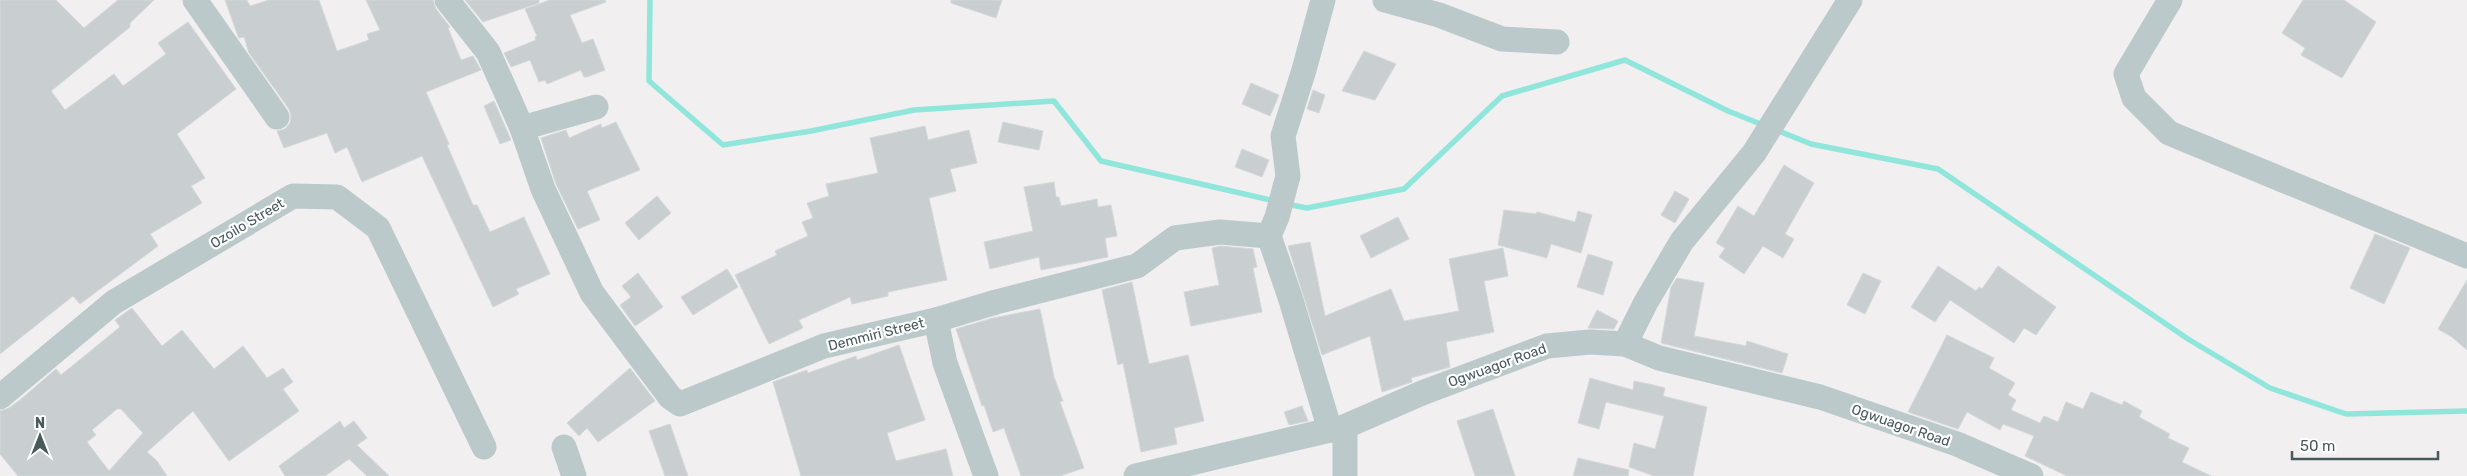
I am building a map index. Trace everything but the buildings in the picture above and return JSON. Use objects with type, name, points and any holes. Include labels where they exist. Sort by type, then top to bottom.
[{"type":"street","points":[[195,0],[278,117]]},
{"type":"street","points":[[447,0],[488,52],[522,128],[596,107]]},
{"type":"street","points":[[1322,0],[1304,70],[1283,136],[1288,176],[1282,203],[1269,236],[1337,429],[1345,476]]},
{"type":"street","points":[[1385,0],[1439,15],[1502,39],[1557,42]]},
{"type":"street","points":[[2170,0],[2126,74],[2134,98],[2169,133],[2467,256]]},
{"type":"street","points":[[1625,344],[1646,302],[1682,241],[1754,152],[1848,1]]},
{"type":"street","name":"Demmiri Street","points":[[522,128],[543,189],[592,293],[670,397],[680,404],[824,346],[936,320],[945,363],[986,476]]},
{"type":"street","name":"Ozoilo Street","points":[[0,397],[114,302],[293,196],[337,197],[378,228],[484,447]]},
{"type":"street","points":[[936,320],[996,302],[1137,266],[1176,238],[1220,232],[1269,236]]},
{"type":"street","name":"Ogwuagor Road","points":[[1136,476],[1337,429],[1422,393],[1547,346],[1590,342],[1625,344],[1659,358],[1820,397],[1957,444],[2031,476]]},
{"type":"street","points":[[564,447],[574,476]]},
{"type":"waterway","points":[[650,0],[649,81],[723,145],[811,131],[914,110],[1054,101],[1101,161],[1275,201]]},
{"type":"waterway","points":[[1286,204],[1307,208],[1404,189],[1502,96],[1625,60],[1728,111],[1763,125]]},
{"type":"waterway","points":[[1776,130],[1811,144],[1938,169],[2188,339],[2270,388],[2346,414],[2467,411]]}]
